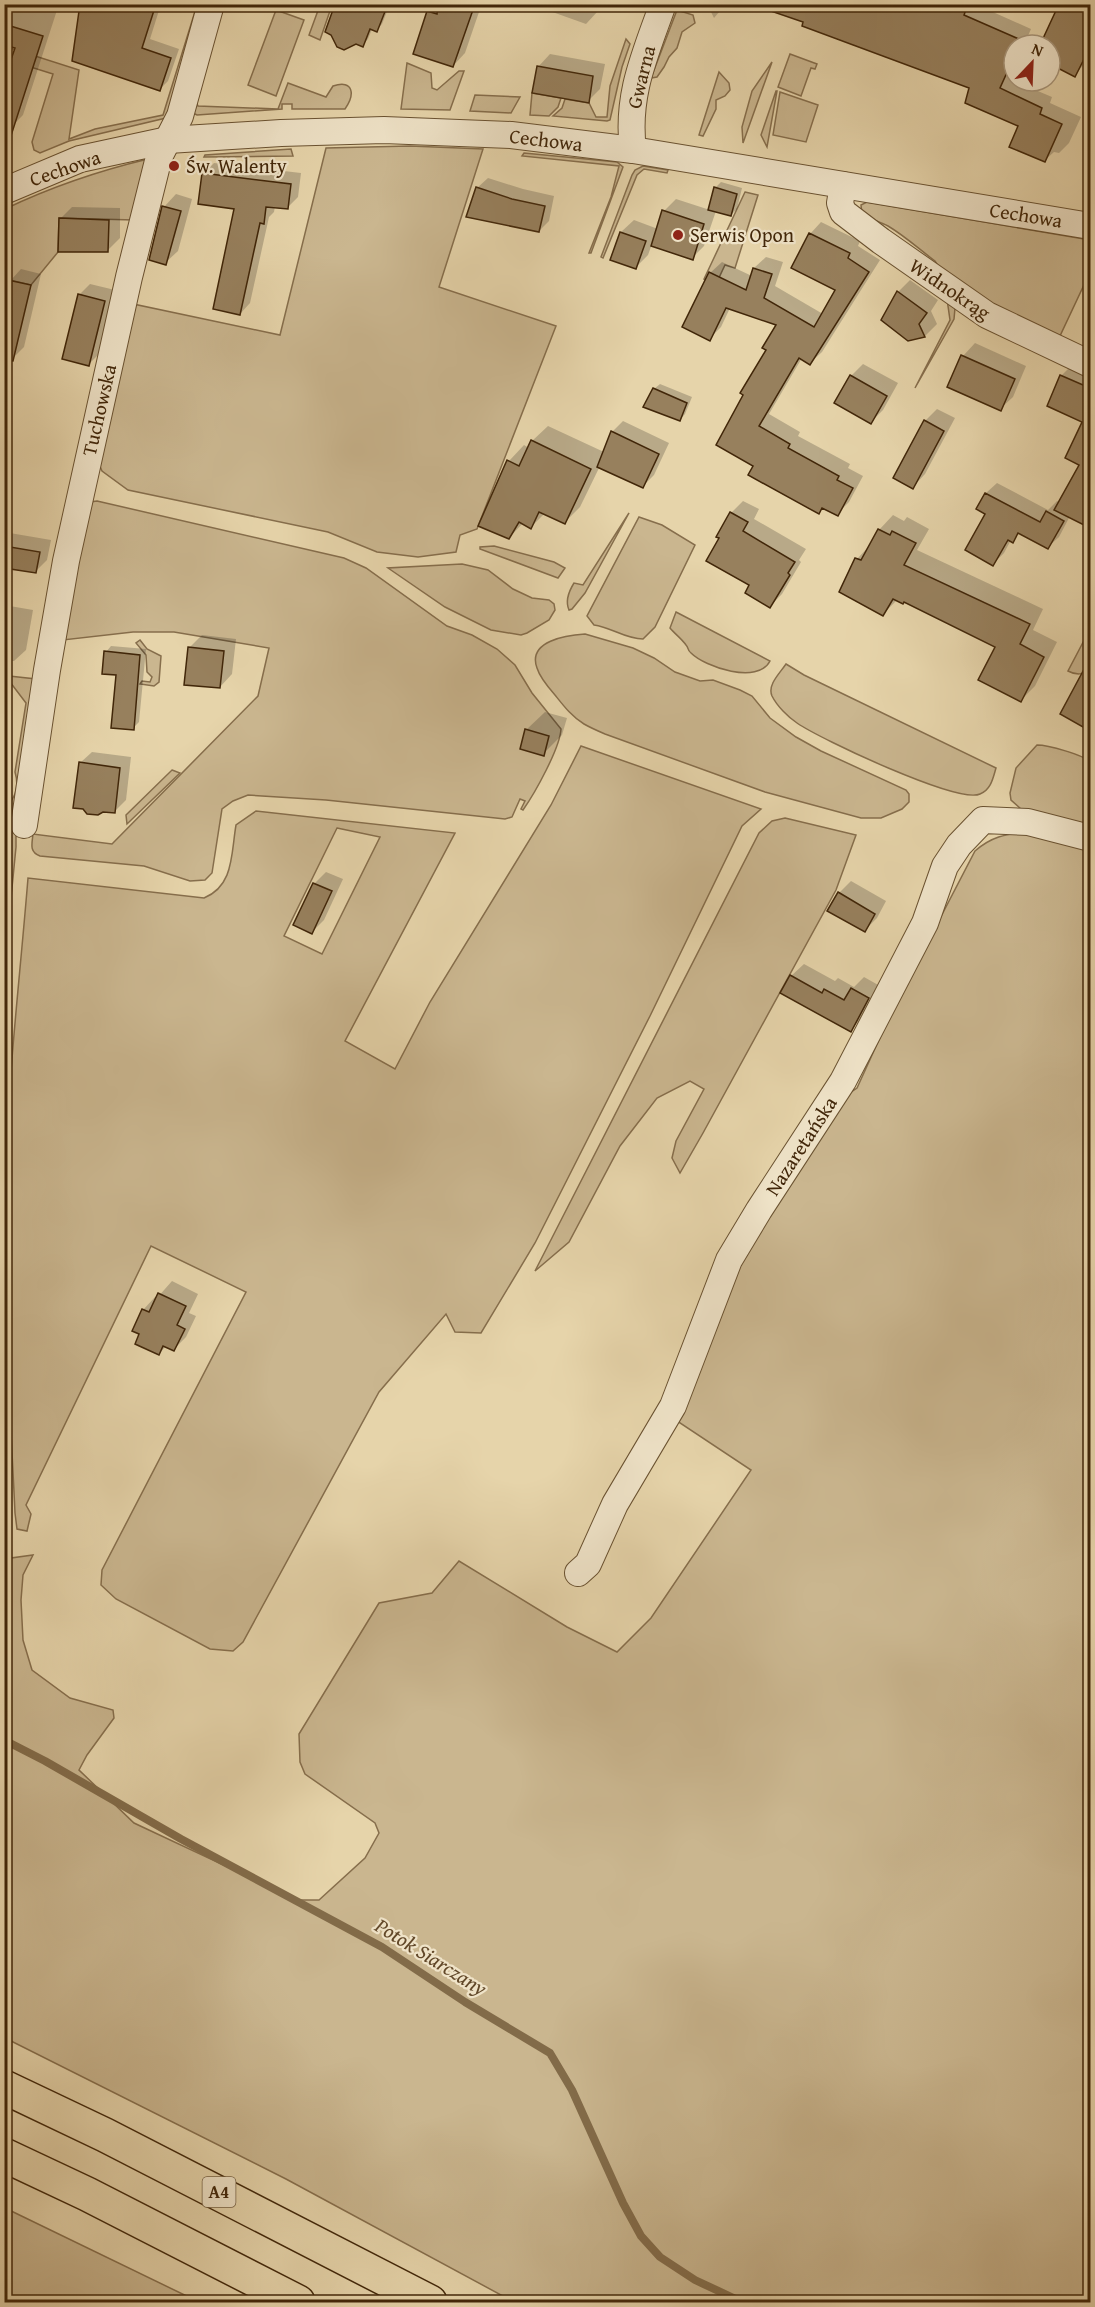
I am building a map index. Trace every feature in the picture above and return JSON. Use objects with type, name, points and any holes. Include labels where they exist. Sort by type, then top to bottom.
[{"type":"highway","name":"A4","points":[[4,2087],[105,2135],[430,2302]]},
{"type":"highway","points":[[4,2155],[97,2199],[298,2302]]},
{"type":"street","name":"Tuchowska","points":[[24,825],[66,561],[129,277],[159,157],[180,116],[211,4]]},
{"type":"street","name":"Gwarna","points":[[633,150],[630,114],[639,72],[663,4]]},
{"type":"street","name":"Cechowa","points":[[4,191],[80,159],[168,140],[384,130],[511,135],[633,150],[1090,226]]},
{"type":"street","name":"Widnokrąg","points":[[843,184],[840,203],[843,212],[881,241],[987,315],[1090,364]]},
{"type":"street","name":"Nazaretańska","points":[[578,1574],[588,1564],[615,1504],[673,1406],[729,1260],[843,1081],[925,923],[945,866],[958,845],[983,820],[1028,822],[1090,838]]},
{"type":"shaded area","points":[[197,5],[199,7],[169,115],[166,118],[69,141],[40,153],[34,150],[32,142],[53,74],[5,59],[4,46],[79,70],[69,139],[95,129],[163,115]]},
{"type":"shaded area","points":[[220,5],[224,5],[195,99],[198,106],[278,109],[288,83],[326,97],[333,86],[340,84],[351,90],[345,109],[292,109],[292,104],[282,104],[282,109],[197,115],[193,113],[192,101]]},
{"type":"shaded area","points":[[320,5],[332,5],[320,40],[309,35]]},
{"type":"shaded area","points":[[276,10],[304,20],[276,96],[248,85]]},
{"type":"shaded area","points":[[677,10],[693,15],[695,23],[682,32],[677,48],[657,77],[651,78]]},
{"type":"shaded area","points":[[626,39],[630,44],[622,67],[610,120],[553,116],[562,108],[565,99],[589,103],[596,117],[607,117],[610,86]]},
{"type":"shaded area","points":[[790,54],[817,64],[815,69],[811,68],[801,96],[778,87]]},
{"type":"shaded area","points":[[772,62],[743,143],[742,127],[752,91]]},
{"type":"shaded area","points":[[407,63],[431,73],[432,88],[437,90],[459,71],[464,71],[450,110],[401,109]]},
{"type":"shaded area","points":[[719,72],[729,83],[730,90],[725,96],[716,100],[716,109],[703,136],[699,135]]},
{"type":"shaded area","points":[[777,91],[767,147],[761,135]]},
{"type":"shaded area","points":[[780,92],[818,105],[806,142],[773,135]]},
{"type":"shaded area","points":[[532,93],[561,98],[558,107],[549,116],[530,115]]},
{"type":"shaded area","points":[[475,95],[520,97],[511,113],[470,111]]},
{"type":"shaded area","points":[[410,146],[483,149],[439,287],[556,326],[477,529],[460,535],[456,552],[418,557],[377,552],[328,532],[128,490],[102,471],[99,464],[133,304],[280,335],[326,148]]},
{"type":"shaded area","points":[[291,149],[293,156],[204,157],[205,155]]},
{"type":"shaded area","points":[[524,153],[617,162],[623,167],[591,253],[589,253],[611,197],[619,166],[522,156]]},
{"type":"shaded area","points":[[148,159],[134,220],[59,218],[58,252],[31,285],[5,279],[5,239],[11,210],[5,213],[5,209],[75,180]]},
{"type":"shaded area","points":[[643,166],[668,170],[667,173],[644,169],[637,175],[603,258],[601,257],[632,175],[635,170]]},
{"type":"shaded area","points":[[745,192],[758,195],[735,268],[725,265],[716,284],[704,279]]},
{"type":"shaded area","points":[[867,202],[1090,240],[1090,272],[1059,338],[1019,323],[940,269],[935,261],[900,234],[862,214],[861,205]]},
{"type":"shaded area","points":[[947,299],[955,308],[954,319],[915,388],[950,320]]},
{"type":"shaded area","points":[[97,501],[344,558],[366,568],[447,626],[472,635],[497,649],[515,665],[532,693],[561,729],[552,758],[523,810],[521,809],[525,801],[520,799],[512,817],[505,819],[326,800],[248,795],[233,801],[222,809],[212,873],[205,880],[190,881],[144,866],[36,854],[32,847],[33,834],[112,844],[258,696],[269,648],[174,632],[133,632],[63,640],[90,502]]},
{"type":"shaded area","points":[[629,513],[585,593],[569,610],[568,596],[574,583],[583,585]]},
{"type":"shaded area","points":[[639,517],[662,525],[695,545],[655,627],[643,639],[594,625],[587,616]]},
{"type":"shaded area","points":[[494,546],[554,562],[565,568],[558,578],[480,549],[480,547]]},
{"type":"shaded area","points":[[462,564],[488,570],[513,589],[532,598],[549,600],[554,604],[555,610],[549,620],[521,635],[491,630],[445,607],[388,568]]},
{"type":"shaded area","points":[[676,612],[770,661],[764,668],[755,672],[743,673],[708,664],[690,652],[670,628]]},
{"type":"shaded area","points":[[1090,629],[1090,670],[1079,674],[1068,671]]},
{"type":"shaded area","points":[[585,634],[633,648],[675,672],[700,681],[713,680],[752,696],[770,718],[796,737],[906,790],[909,794],[909,802],[902,809],[881,818],[861,818],[765,792],[589,727],[572,714],[547,686],[538,672],[535,659],[538,651],[550,641]]},
{"type":"shaded area","points":[[140,640],[147,649],[161,656],[159,682],[154,686],[140,684],[142,681],[150,682],[152,677],[147,672],[146,655],[136,643]]},
{"type":"shaded area","points":[[786,664],[804,675],[996,768],[989,787],[980,794],[967,794],[918,780],[859,755],[797,723],[774,700],[771,692],[775,679]]},
{"type":"shaded area","points":[[9,676],[36,679],[16,832],[5,959],[5,802],[11,801],[16,791],[15,772],[26,703],[10,682]]},
{"type":"shaded area","points":[[1037,745],[1081,756],[1090,762],[1090,826],[1021,809],[1011,800],[1010,793],[1016,768]]},
{"type":"shaded area","points":[[581,746],[761,809],[742,826],[650,1016],[535,1243],[481,1333],[455,1332],[446,1314],[379,1392],[243,1642],[233,1651],[210,1649],[116,1599],[101,1585],[102,1570],[246,1292],[151,1246],[26,1505],[31,1514],[27,1531],[17,1529],[7,1345],[4,1219],[9,1102],[28,878],[204,898],[214,893],[226,877],[232,858],[236,825],[256,811],[455,833],[345,1041],[395,1069],[430,1002],[551,805]],"holes":[[[337,828],[380,837],[322,954],[284,936]]]},
{"type":"shaded area","points":[[172,770],[180,773],[127,824],[126,815]]},
{"type":"shaded area","points":[[785,818],[856,835],[836,890],[703,1133],[680,1173],[672,1158],[676,1141],[704,1089],[690,1081],[657,1098],[620,1146],[569,1242],[535,1271],[759,833],[772,821]]},
{"type":"shaded area","points":[[1026,832],[1090,848],[1090,2302],[514,2302],[286,2179],[5,2038],[4,1559],[33,1555],[23,1575],[21,1600],[23,1640],[32,1670],[70,1698],[113,1710],[114,1718],[79,1770],[134,1823],[298,1900],[319,1900],[365,1858],[379,1833],[375,1823],[305,1774],[300,1762],[299,1734],[379,1603],[432,1593],[459,1561],[567,1627],[617,1652],[651,1618],[751,1470],[677,1421],[740,1262],[844,1097],[857,1088],[893,1009],[975,851],[999,837]]},
{"type":"shaded area","points":[[5,2208],[199,2302],[5,2302]]},
{"type":"building","points":[[80,4],[156,4],[142,48],[171,58],[160,91],[72,61]]},
{"type":"building","points":[[335,4],[374,4],[386,9],[377,32],[370,29],[363,47],[356,44],[344,50],[337,47],[331,35],[325,32]]},
{"type":"building","points":[[438,4],[475,4],[453,67],[413,54],[427,11],[437,14]]},
{"type":"building","points":[[763,4],[968,4],[964,15],[1005,33],[1002,33],[1002,84],[1000,88],[1002,93],[1010,93],[1042,108],[1040,114],[1062,124],[1045,162],[1009,147],[1018,126],[965,103],[969,88],[802,26],[803,22],[762,8]]},
{"type":"building","points":[[1059,4],[1090,4],[1090,47],[1075,77],[1062,70],[1062,33],[1046,33]]},
{"type":"building","points":[[4,24],[43,36],[9,142],[4,141],[4,80],[15,48],[4,45]]},
{"type":"building","points":[[537,66],[593,76],[589,103],[532,93]]},
{"type":"building","points":[[202,173],[291,184],[288,209],[266,207],[264,224],[260,223],[240,315],[213,309],[234,209],[198,204]]},
{"type":"building","points":[[476,187],[512,199],[545,206],[539,232],[466,217]]},
{"type":"building","points":[[714,187],[737,194],[731,216],[708,210]]},
{"type":"building","points":[[162,206],[181,211],[166,265],[149,260]]},
{"type":"building","name":"Serwis Opon","points":[[662,210],[704,224],[693,260],[651,246]]},
{"type":"building","points":[[59,218],[109,220],[108,252],[58,252]]},
{"type":"building","points":[[620,232],[646,241],[636,269],[610,260]]},
{"type":"building","points":[[809,233],[850,253],[848,258],[869,272],[810,365],[799,358],[759,426],[790,444],[788,448],[839,476],[837,480],[853,488],[838,516],[822,508],[819,514],[748,475],[753,466],[716,445],[743,395],[740,393],[766,350],[762,348],[776,325],[726,308],[710,341],[682,327],[709,272],[746,290],[753,268],[772,274],[764,298],[814,327],[835,290],[791,268]]},
{"type":"building","points":[[8,280],[31,285],[13,361],[4,360],[4,296]]},
{"type":"building","points":[[897,291],[927,313],[919,324],[925,337],[908,341],[881,320]]},
{"type":"building","points":[[78,294],[105,301],[89,366],[62,359]]},
{"type":"building","points":[[961,355],[1015,379],[1001,411],[947,387]]},
{"type":"building","points":[[850,375],[887,396],[871,424],[834,403]]},
{"type":"building","points":[[1060,375],[1090,388],[1090,528],[1054,510],[1079,465],[1065,458],[1082,422],[1047,406]]},
{"type":"building","points":[[653,388],[687,403],[680,421],[643,407]]},
{"type":"building","points":[[924,420],[944,431],[913,489],[893,478]]},
{"type":"building","points":[[611,431],[659,454],[643,488],[597,467]]},
{"type":"building","points":[[531,440],[591,469],[565,524],[539,512],[531,529],[519,522],[509,539],[478,526],[507,460],[519,466]]},
{"type":"building","points":[[985,493],[1040,522],[1046,511],[1064,521],[1048,549],[1018,533],[1013,543],[1008,540],[993,566],[965,550],[985,514],[976,509]]},
{"type":"building","points":[[730,512],[748,522],[743,531],[795,562],[788,573],[790,575],[770,608],[745,593],[749,585],[706,561]]},
{"type":"building","points":[[878,529],[890,535],[892,531],[916,543],[904,565],[1030,624],[1020,644],[1044,657],[1021,702],[978,680],[995,647],[904,602],[903,604],[893,599],[883,616],[839,592],[855,558],[861,560]]},
{"type":"building","points":[[4,546],[40,552],[36,573],[4,568]]},
{"type":"building","points":[[188,647],[224,651],[220,688],[184,685]]},
{"type":"building","points":[[104,651],[140,655],[134,730],[111,728],[116,675],[102,674]]},
{"type":"building","points":[[1090,658],[1090,731],[1060,714]]},
{"type":"building","points":[[525,729],[549,736],[544,756],[520,749]]},
{"type":"building","points":[[79,762],[120,768],[115,813],[87,814],[83,809],[73,808]]},
{"type":"building","points":[[313,883],[332,891],[312,934],[293,925]]},
{"type":"building","points":[[838,892],[875,914],[865,932],[827,911]]},
{"type":"building","points":[[790,975],[822,993],[824,989],[844,1000],[851,988],[869,998],[851,1032],[780,993]]},
{"type":"building","points":[[158,1293],[186,1306],[177,1325],[185,1329],[174,1351],[163,1346],[159,1355],[135,1344],[139,1334],[132,1331],[142,1309],[149,1312]]},
{"type":"waterway","name":"Potok Siarczany","points":[[4,1740],[181,1839],[382,1947],[465,2002],[550,2053],[572,2090],[623,2203],[641,2236],[660,2257],[695,2280],[742,2302]]},
{"type":"place","name":"Św. Walenty","points":[[174,166]]},
{"type":"place","name":"Serwis Opon","points":[[678,235]]}]
